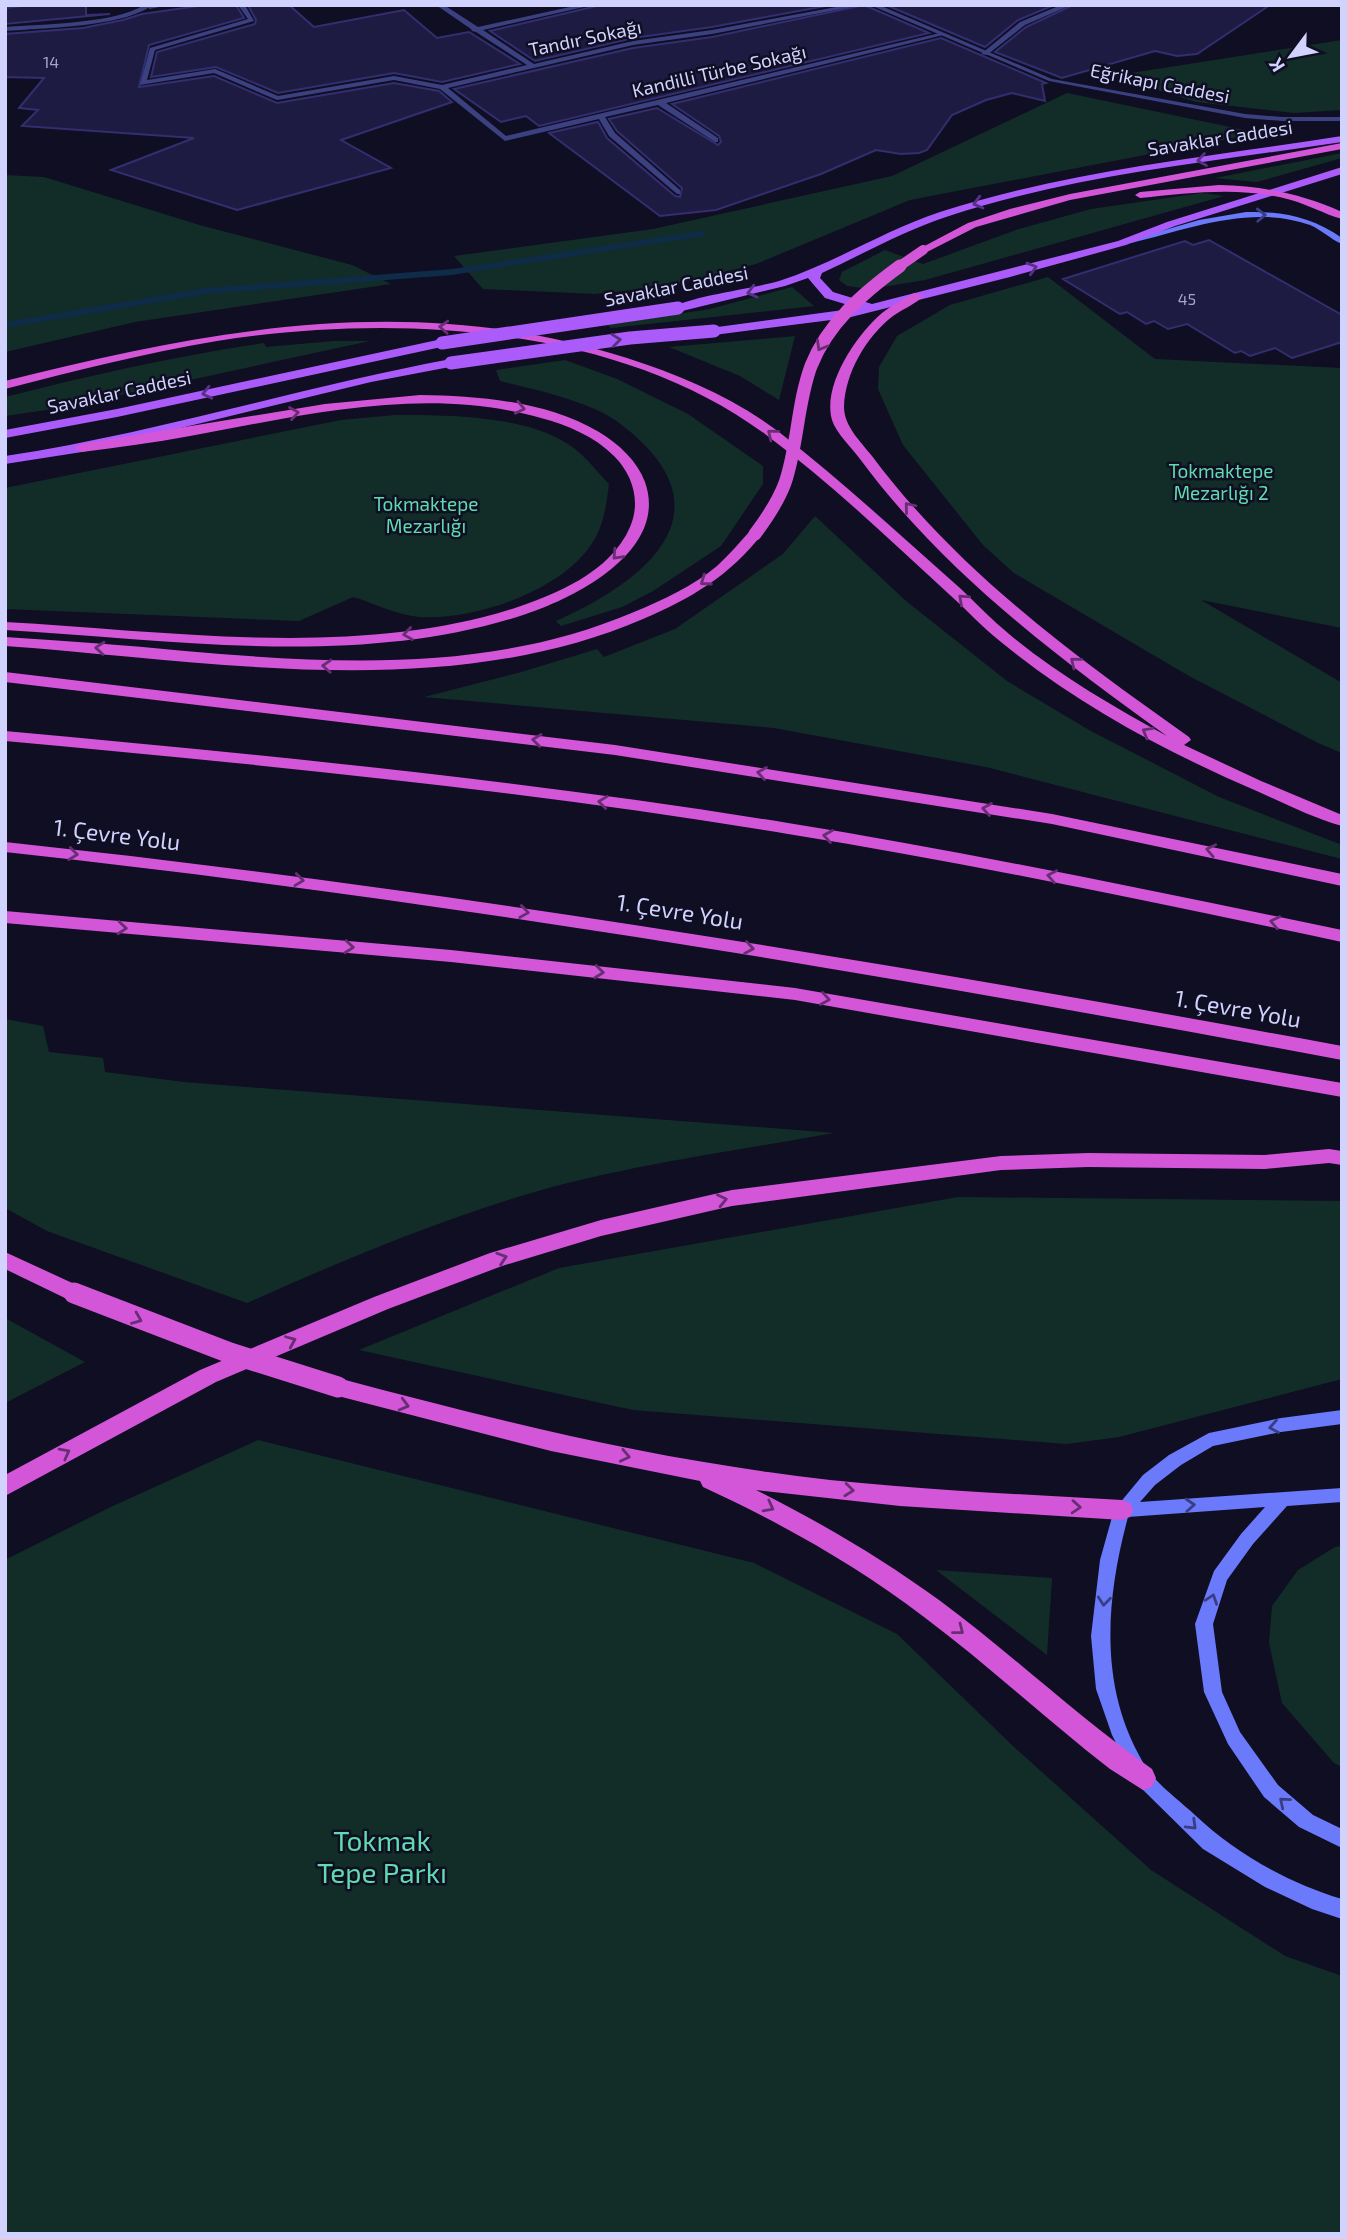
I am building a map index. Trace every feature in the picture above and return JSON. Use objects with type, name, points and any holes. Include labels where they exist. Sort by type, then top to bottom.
[{"type":"highway","points":[[5,641],[331,666],[398,667],[493,658],[572,640],[640,616],[704,582],[724,568],[755,534],[781,496],[790,473],[803,392],[817,352],[845,309],[872,284],[923,250],[972,225],[1014,211],[1083,194],[1342,146]]},
{"type":"highway","points":[[923,250],[1020,218],[1094,202],[1194,189],[1276,192],[1304,199],[1342,216]]},
{"type":"highway","points":[[918,296],[887,315],[859,346],[841,387],[836,407],[839,421],[942,545],[1000,602],[1097,680],[1230,773]]},
{"type":"highway","points":[[5,384],[186,344],[289,329],[342,326],[459,328],[537,339],[642,365],[697,388],[763,426],[829,480],[1008,640],[1130,722],[1181,752],[1342,821]]},
{"type":"highway","points":[[5,626],[312,639],[400,636],[449,628],[500,617],[567,593],[601,571],[621,551],[636,530],[642,511],[641,489],[634,469],[616,449],[582,428],[541,412],[507,405],[457,400],[366,402],[82,448]]},
{"type":"highway","points":[[5,677],[615,750],[1052,820],[1342,880]]},
{"type":"highway","points":[[5,736],[323,766],[708,816],[1074,881],[1342,936]]},
{"type":"highway","name":"1. Çevre Yolu","points":[[5,847],[331,884],[587,921],[811,958],[1342,1053]]},
{"type":"highway","points":[[5,917],[451,956],[795,994],[1342,1090]]},
{"type":"highway","points":[[5,1486],[208,1376],[382,1303],[497,1259],[601,1228],[732,1198],[1000,1163],[1088,1160],[1265,1161],[1329,1156],[1342,1158]]},
{"type":"highway","points":[[5,1260],[74,1293],[230,1353],[338,1387],[458,1420],[684,1468],[768,1482],[878,1493],[1122,1510]]},
{"type":"highway","points":[[684,1468],[756,1500],[885,1575],[959,1629],[1093,1744],[1143,1778]]},
{"type":"main road","name":"Savaklar Caddesi","points":[[5,434],[117,413],[442,343],[678,308],[744,294],[817,271],[908,228],[967,206],[1001,197],[1083,179],[1342,139]]},
{"type":"main road","name":"Savaklar Caddesi","points":[[5,460],[82,448],[372,379],[451,363],[630,338],[811,321],[871,308],[1122,243],[1171,224],[1342,170]]},
{"type":"main road","points":[[1122,243],[1219,219],[1272,214],[1316,225],[1342,242]]},
{"type":"main road","points":[[817,271],[814,278],[829,295],[871,308]]},
{"type":"main road","points":[[1342,1417],[1281,1425],[1209,1440],[1175,1460],[1149,1480],[1122,1510],[1108,1560],[1100,1636],[1105,1689],[1121,1735],[1143,1778],[1210,1842],[1272,1880],[1318,1902],[1342,1909]]},
{"type":"main road","points":[[1122,1510],[1342,1495]]},
{"type":"main road","points":[[1283,1499],[1247,1539],[1220,1576],[1204,1625],[1213,1692],[1234,1738],[1271,1791],[1306,1821],[1342,1839]]},
{"type":"street","points":[[5,29],[113,19],[149,6],[165,5]]},
{"type":"street","points":[[241,5],[252,20],[152,49],[143,83],[215,71],[277,98],[394,78],[442,87]]},
{"type":"street","points":[[439,5],[474,30],[533,65]]},
{"type":"street","points":[[474,30],[590,5]]},
{"type":"street","name":"Tandır Sokağı","points":[[442,87],[633,43],[712,32],[859,5]]},
{"type":"street","name":"Eğrikapı Caddesi","points":[[873,5],[985,54],[1052,79],[1245,116],[1282,119],[1342,118]]},
{"type":"street","points":[[985,54],[1011,29],[1032,16],[1068,5]]},
{"type":"street","name":"Kandilli Türbe Sokağı","points":[[442,87],[505,139],[940,35]]},
{"type":"street","points":[[658,101],[715,140]]},
{"type":"street","points":[[600,115],[612,134],[677,192]]},
{"type":"green space","points":[[1342,40],[1342,110],[1294,113],[1196,102],[1112,76]]},
{"type":"green space","points":[[1067,93],[1259,133],[910,200],[756,264],[671,286],[595,294],[483,289],[454,256],[653,229],[892,176]]},
{"type":"green space","points":[[1342,153],[1342,158],[1257,182],[1215,178]]},
{"type":"green space","points":[[5,175],[44,177],[203,226],[352,265],[391,284],[135,322],[5,352]]},
{"type":"green space","points":[[1202,193],[1224,196],[925,280],[870,289],[847,286],[839,280],[842,272],[885,250],[923,264],[1019,229],[1091,209]]},
{"type":"green space","name":"Tokmaktepe Mezarlığı 2","points":[[1048,277],[1155,359],[1342,368],[1342,628],[1201,600],[1342,683],[1342,753],[1189,676],[1014,573],[983,545],[903,445],[878,389],[879,367],[897,336],[950,305]]},
{"type":"green space","points":[[792,287],[814,306],[611,328],[608,325],[710,309]]},
{"type":"green space","points":[[795,336],[779,400],[740,376],[669,347]]},
{"type":"green space","points":[[370,341],[60,408],[5,416],[5,397],[102,374],[264,343],[266,347]]},
{"type":"green space","points":[[565,360],[617,379],[688,414],[763,466],[763,484],[721,546],[653,591],[622,607],[561,626],[556,621],[608,593],[633,576],[654,555],[669,533],[675,508],[669,481],[651,452],[626,428],[585,405],[500,381],[496,370]]},
{"type":"green space","name":"Tokmaktepe Mezarlığı","points":[[395,415],[464,417],[513,423],[536,429],[575,449],[609,484],[603,518],[593,542],[573,565],[534,591],[488,608],[441,617],[404,614],[353,597],[299,621],[5,609],[5,488],[341,420]]},
{"type":"green space","points":[[815,516],[906,601],[1007,681],[1089,730],[1219,797],[1342,845],[1342,859],[986,767],[774,728],[424,697],[597,649],[604,657],[675,629],[783,554]]},
{"type":"green space","points":[[5,1019],[43,1026],[49,1052],[103,1058],[105,1072],[184,1082],[834,1133],[668,1162],[545,1189],[407,1236],[247,1303],[47,1231],[5,1208]]},
{"type":"green space","points":[[958,1197],[1342,1201],[1342,1379],[1119,1437],[1067,1444],[633,1410],[359,1350],[559,1268]]},
{"type":"green space","points":[[5,1318],[85,1362],[5,1403]]},
{"type":"green space","name":"Tokmak Tepe Parkı","points":[[258,1440],[754,1563],[897,1634],[1014,1747],[1151,1870],[1285,1956],[1342,1976],[1342,2234],[5,2234],[5,1560],[113,1506]]},
{"type":"green space","points":[[1342,1546],[1342,1767],[1334,1763],[1282,1703],[1269,1643],[1272,1606],[1298,1570],[1335,1547]]},
{"type":"green space","points":[[936,1570],[1052,1578],[1047,1655]]},
{"type":"building","points":[[86,5],[86,15],[110,14],[5,24],[5,8]]},
{"type":"building","points":[[205,5],[236,5],[244,18],[149,45],[139,87],[214,76],[277,103],[394,83],[439,91],[452,102],[341,140],[391,168],[237,210],[111,170],[194,138],[22,126],[38,110],[19,108],[44,78],[5,77],[5,34],[83,28],[142,14]]},
{"type":"building","points":[[248,5],[289,5],[314,27],[404,10],[437,38],[469,32],[520,64],[442,82],[394,73],[278,93],[216,67],[151,77],[157,52],[255,24],[256,20]]},
{"type":"building","points":[[601,5],[831,5],[712,27],[633,38],[535,61],[490,31]]},
{"type":"building","points":[[864,5],[929,33],[539,126],[526,116],[501,122],[454,89],[633,48],[712,37]]},
{"type":"building","points":[[886,5],[1054,5],[1018,20],[985,47]]},
{"type":"building","points":[[1073,5],[1270,5],[1197,54],[1177,56],[1155,51],[1062,78],[995,52],[1026,27]]},
{"type":"building","points":[[941,38],[1046,83],[1042,84],[1045,101],[1012,93],[986,100],[952,115],[927,150],[919,153],[901,154],[876,150],[821,174],[716,210],[660,216],[549,133],[598,122],[607,138],[675,196],[680,197],[682,188],[617,131],[609,119],[657,108],[718,145],[721,142],[719,136],[672,104]]},
{"type":"building","points":[[1209,240],[1342,315],[1342,342],[1292,358],[1275,348],[1250,356],[1241,351],[1235,353],[1187,324],[1168,329],[1154,321],[1146,324],[1127,312],[1120,314],[1063,279],[1185,241],[1193,245]]},
{"type":"waterway","points":[[5,325],[206,291],[452,272],[701,234]]}]
